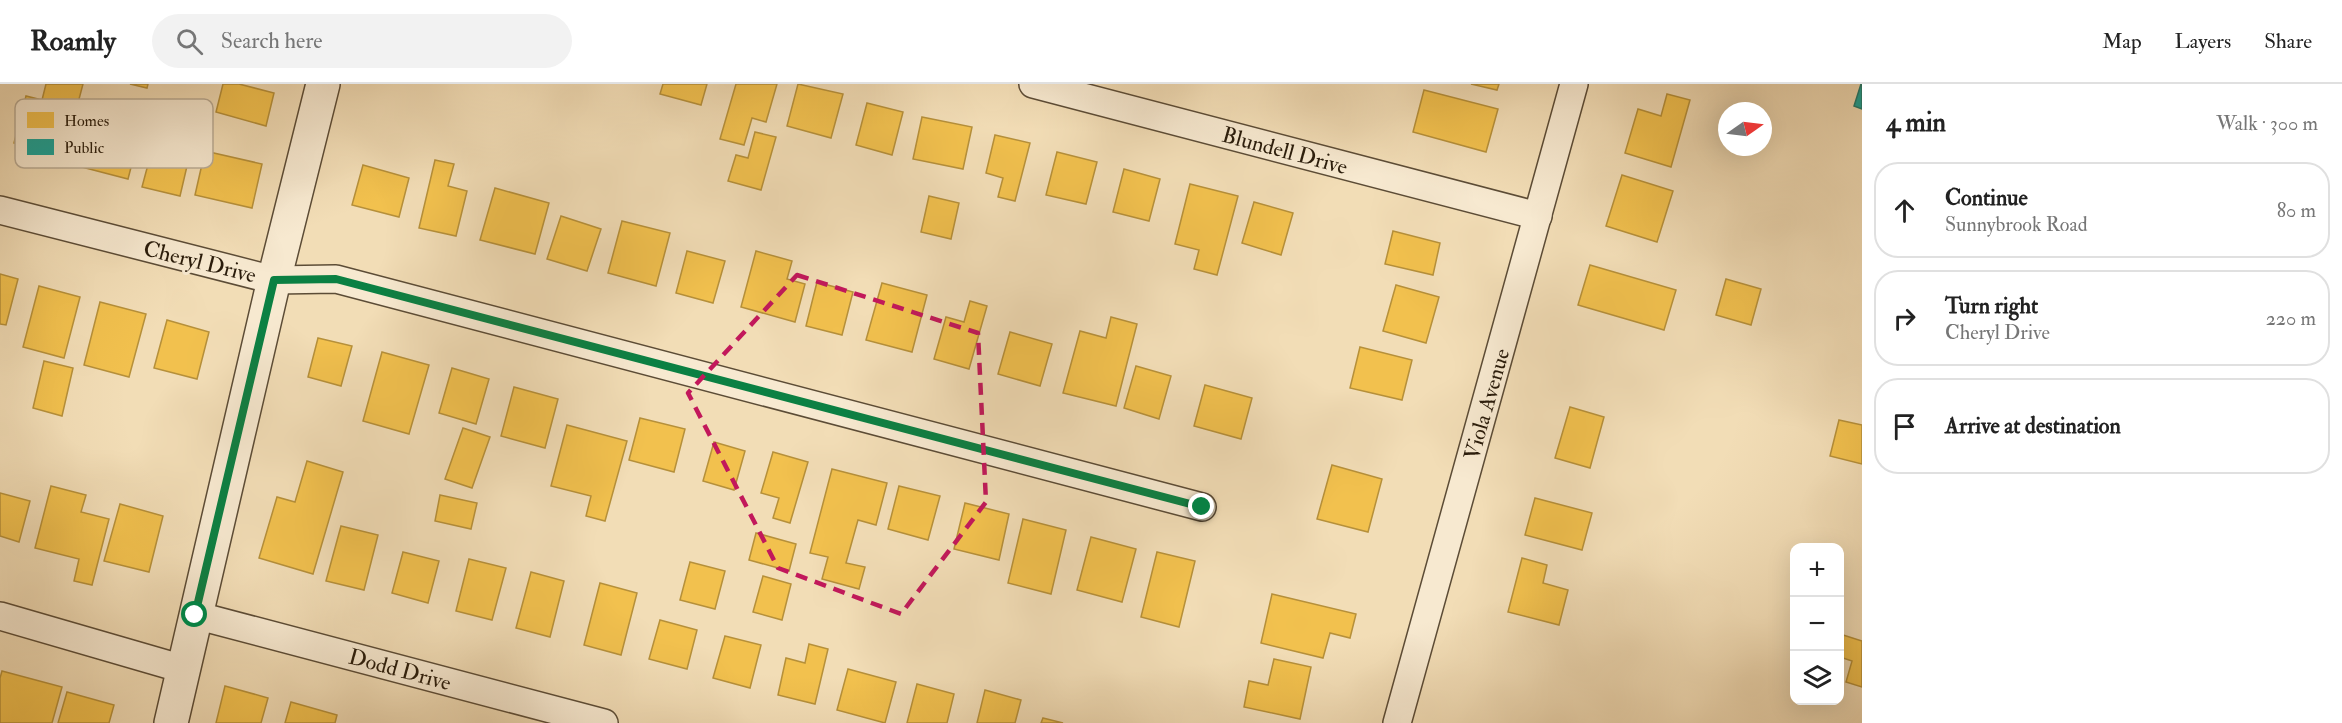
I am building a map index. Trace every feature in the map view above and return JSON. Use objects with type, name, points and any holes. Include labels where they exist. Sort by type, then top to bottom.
[{"type":"street","points":[[171,723],[274,280],[323,84]]},
{"type":"street","name":"Blundell Drive","points":[[1033,84],[1538,216]]},
{"type":"street","name":"Viola Avenue","points":[[1397,723],[1574,84]]},
{"type":"street","name":"Cheryl Drive","points":[[0,210],[274,280],[336,279],[1202,507]]},
{"type":"street","name":"Dodd Drive","points":[[195,615],[604,723]]},
{"type":"street","points":[[0,616],[183,669]]},
{"type":"highlighted area","points":[[797,275],[978,333],[986,502],[901,614],[778,568],[688,393]]},
{"type":"building: Homes","points":[[46,84],[83,84],[79,99],[42,99]]},
{"type":"building: Homes","points":[[130,84],[148,84],[147,88]]},
{"type":"building: Homes","points":[[223,84],[239,84],[274,93],[266,126],[216,112]]},
{"type":"building: Homes","points":[[663,84],[707,84],[701,105],[660,94]]},
{"type":"building: Homes","points":[[736,84],[777,84],[766,122],[752,118],[744,145],[720,139]]},
{"type":"building: Homes","points":[[798,84],[843,94],[831,138],[787,126]]},
{"type":"building: Homes","points":[[1471,84],[1499,84],[1497,90]]},
{"type":"building: Homes","points":[[1424,90],[1498,109],[1486,152],[1413,132]]},
{"type":"building: Homes","points":[[1667,94],[1690,100],[1671,167],[1625,153],[1638,109],[1661,116]]},
{"type":"building: Homes","points":[[867,103],[903,112],[892,155],[856,145]]},
{"type":"building: Homes","points":[[922,117],[972,127],[963,169],[913,159]]},
{"type":"building: Homes","points":[[755,132],[776,137],[761,190],[728,181],[736,155],[748,158]]},
{"type":"building: Homes","points":[[995,135],[1030,143],[1015,201],[998,197],[1003,178],[986,173]]},
{"type":"building: Homes","points":[[1057,152],[1097,162],[1086,204],[1046,195]]},
{"type":"building: Homes","points":[[213,153],[262,164],[252,208],[195,195],[201,168],[213,168]]},
{"type":"building: Homes","points":[[435,160],[454,164],[448,186],[467,191],[456,236],[419,228]]},
{"type":"building: Homes","points":[[363,165],[409,178],[399,217],[352,205]]},
{"type":"building: Homes","points":[[85,168],[131,168],[128,179]]},
{"type":"building: Homes","points":[[147,168],[187,168],[180,196],[142,187]]},
{"type":"building: Homes","points":[[1124,169],[1160,179],[1149,221],[1113,212]]},
{"type":"building: Homes","points":[[1622,175],[1673,191],[1657,242],[1606,226]]},
{"type":"building: Homes","points":[[1190,184],[1238,196],[1217,275],[1194,269],[1199,250],[1175,244]]},
{"type":"building: Homes","points":[[495,188],[549,203],[535,254],[480,240]]},
{"type":"building: Homes","points":[[929,196],[959,203],[951,239],[921,232]]},
{"type":"building: Homes","points":[[1254,202],[1293,213],[1281,255],[1242,243]]},
{"type":"building: Homes","points":[[561,216],[601,229],[587,271],[547,259]]},
{"type":"building: Homes","points":[[622,221],[670,233],[656,286],[608,273]]},
{"type":"building: Homes","points":[[1393,231],[1440,243],[1433,275],[1385,264]]},
{"type":"building: Homes","points":[[687,251],[725,261],[713,303],[676,293]]},
{"type":"building: Homes","points":[[756,251],[792,261],[787,279],[805,284],[795,322],[741,307]]},
{"type":"building: Homes","points":[[1590,265],[1676,290],[1664,330],[1578,305]]},
{"type":"building: Homes","points":[[0,274],[18,279],[6,325],[0,324]]},
{"type":"building: Homes","points":[[1726,279],[1761,289],[1751,325],[1716,315]]},
{"type":"building: Homes","points":[[817,282],[853,292],[842,335],[806,326]]},
{"type":"building: Homes","points":[[882,283],[927,295],[912,352],[866,340]]},
{"type":"building: Homes","points":[[1396,285],[1439,297],[1426,343],[1383,331]]},
{"type":"building: Homes","points":[[39,286],[80,297],[64,358],[23,347]]},
{"type":"building: Homes","points":[[970,301],[987,306],[969,369],[934,359],[946,317],[964,322]]},
{"type":"building: Homes","points":[[100,302],[146,314],[129,377],[84,365]]},
{"type":"building: Homes","points":[[1111,317],[1137,324],[1116,406],[1063,393],[1080,331],[1106,338]]},
{"type":"building: Homes","points":[[167,320],[209,332],[197,379],[154,368]]},
{"type":"building: Homes","points":[[1010,332],[1052,344],[1040,386],[998,374]]},
{"type":"building: Homes","points":[[318,338],[352,346],[341,386],[308,377]]},
{"type":"building: Homes","points":[[1360,347],[1412,360],[1402,400],[1350,388]]},
{"type":"building: Homes","points":[[382,352],[429,365],[409,434],[363,421]]},
{"type":"building: Homes","points":[[44,361],[73,368],[62,416],[33,408]]},
{"type":"building: Homes","points":[[1136,366],[1171,376],[1159,419],[1124,408]]},
{"type":"building: Homes","points":[[452,368],[489,379],[476,424],[439,413]]},
{"type":"building: Homes","points":[[1205,385],[1252,398],[1241,439],[1194,426]]},
{"type":"building: Homes","points":[[514,387],[558,399],[545,448],[501,436]]},
{"type":"building: Homes","points":[[1570,407],[1604,417],[1590,468],[1555,458]]},
{"type":"building: Homes","points":[[640,418],[685,429],[674,472],[629,460]]},
{"type":"building: Homes","points":[[1839,420],[1862,425],[1862,464],[1830,456]]},
{"type":"building: Homes","points":[[567,425],[627,441],[605,521],[586,516],[591,496],[551,486]]},
{"type":"building: Homes","points":[[463,428],[490,437],[472,488],[445,479]]},
{"type":"building: Homes","points":[[714,442],[745,451],[734,490],[703,481]]},
{"type":"building: Homes","points":[[773,452],[808,462],[790,523],[773,518],[779,498],[761,493]]},
{"type":"building: Homes","points":[[307,461],[343,472],[313,574],[259,558],[277,497],[295,502]]},
{"type":"building: Homes","points":[[1332,465],[1382,479],[1368,532],[1317,519]]},
{"type":"building: Homes","points":[[832,469],[887,483],[876,525],[858,520],[846,563],[865,567],[859,589],[822,579],[828,557],[810,553]]},
{"type":"building: Homes","points":[[51,486],[86,495],[81,512],[109,519],[92,585],[74,581],[79,559],[35,548]]},
{"type":"building: Homes","points":[[899,486],[940,496],[928,540],[888,529]]},
{"type":"building: Homes","points":[[0,493],[30,501],[19,542],[0,536]]},
{"type":"building: Homes","points":[[440,495],[477,503],[471,529],[435,521]]},
{"type":"building: Homes","points":[[1535,498],[1592,513],[1582,550],[1525,535]]},
{"type":"building: Homes","points":[[965,503],[1009,514],[999,560],[954,549]]},
{"type":"building: Homes","points":[[120,504],[163,516],[149,572],[104,561]]},
{"type":"building: Homes","points":[[1023,519],[1066,530],[1051,594],[1008,583]]},
{"type":"building: Homes","points":[[341,526],[378,535],[364,590],[326,581]]},
{"type":"building: Homes","points":[[756,533],[796,544],[789,571],[749,560]]},
{"type":"building: Homes","points":[[1091,537],[1136,549],[1122,602],[1077,590]]},
{"type":"building: Homes","points":[[403,552],[439,561],[428,603],[392,593]]},
{"type":"building: Homes","points":[[1157,552],[1195,561],[1179,627],[1141,617]]},
{"type":"building: Homes","points":[[1522,558],[1547,565],[1543,583],[1568,590],[1559,625],[1508,612]]},
{"type":"building: Homes","points":[[469,559],[506,568],[492,620],[456,611]]},
{"type":"building: Homes","points":[[690,562],[725,571],[715,609],[680,600]]},
{"type":"building: Homes","points":[[531,572],[564,581],[550,637],[516,628]]},
{"type":"building: Homes","points":[[763,576],[791,584],[782,620],[753,612]]},
{"type":"building: Homes","points":[[600,583],[637,593],[621,655],[584,645]]},
{"type":"building: Homes","points":[[1272,594],[1356,614],[1350,638],[1330,633],[1323,658],[1261,643]]},
{"type":"building: Homes","points":[[660,620],[697,630],[687,669],[649,659]]},
{"type":"building: Homes","points":[[1844,635],[1862,641],[1862,687],[1846,682],[1852,661],[1844,658]]},
{"type":"building: Homes","points":[[725,636],[761,645],[750,688],[713,678]]},
{"type":"building: Homes","points":[[809,644],[828,649],[815,704],[778,695],[786,658],[805,663]]},
{"type":"building: Homes","points":[[1274,659],[1311,667],[1300,719],[1244,707],[1249,681],[1268,685]]},
{"type":"building: Homes","points":[[848,669],[896,682],[885,723],[837,710]]},
{"type":"building: Homes","points":[[2,671],[62,687],[52,723],[0,723]]},
{"type":"building: Homes","points":[[917,684],[954,694],[947,723],[907,723]]},
{"type":"building: Homes","points":[[225,686],[268,698],[261,723],[216,723]]},
{"type":"building: Homes","points":[[985,690],[1021,700],[1015,723],[977,723]]},
{"type":"building: Homes","points":[[67,692],[114,705],[109,723],[58,723]]},
{"type":"building: Homes","points":[[291,702],[337,715],[335,723],[285,723]]},
{"type":"building: Homes","points":[[1043,718],[1063,723],[1041,723]]},
{"type":"building: Public","points":[[1862,84],[1862,109],[1854,106]]},
{"type":"route","points":[[195,615],[274,280],[336,279],[1202,507]]}]
